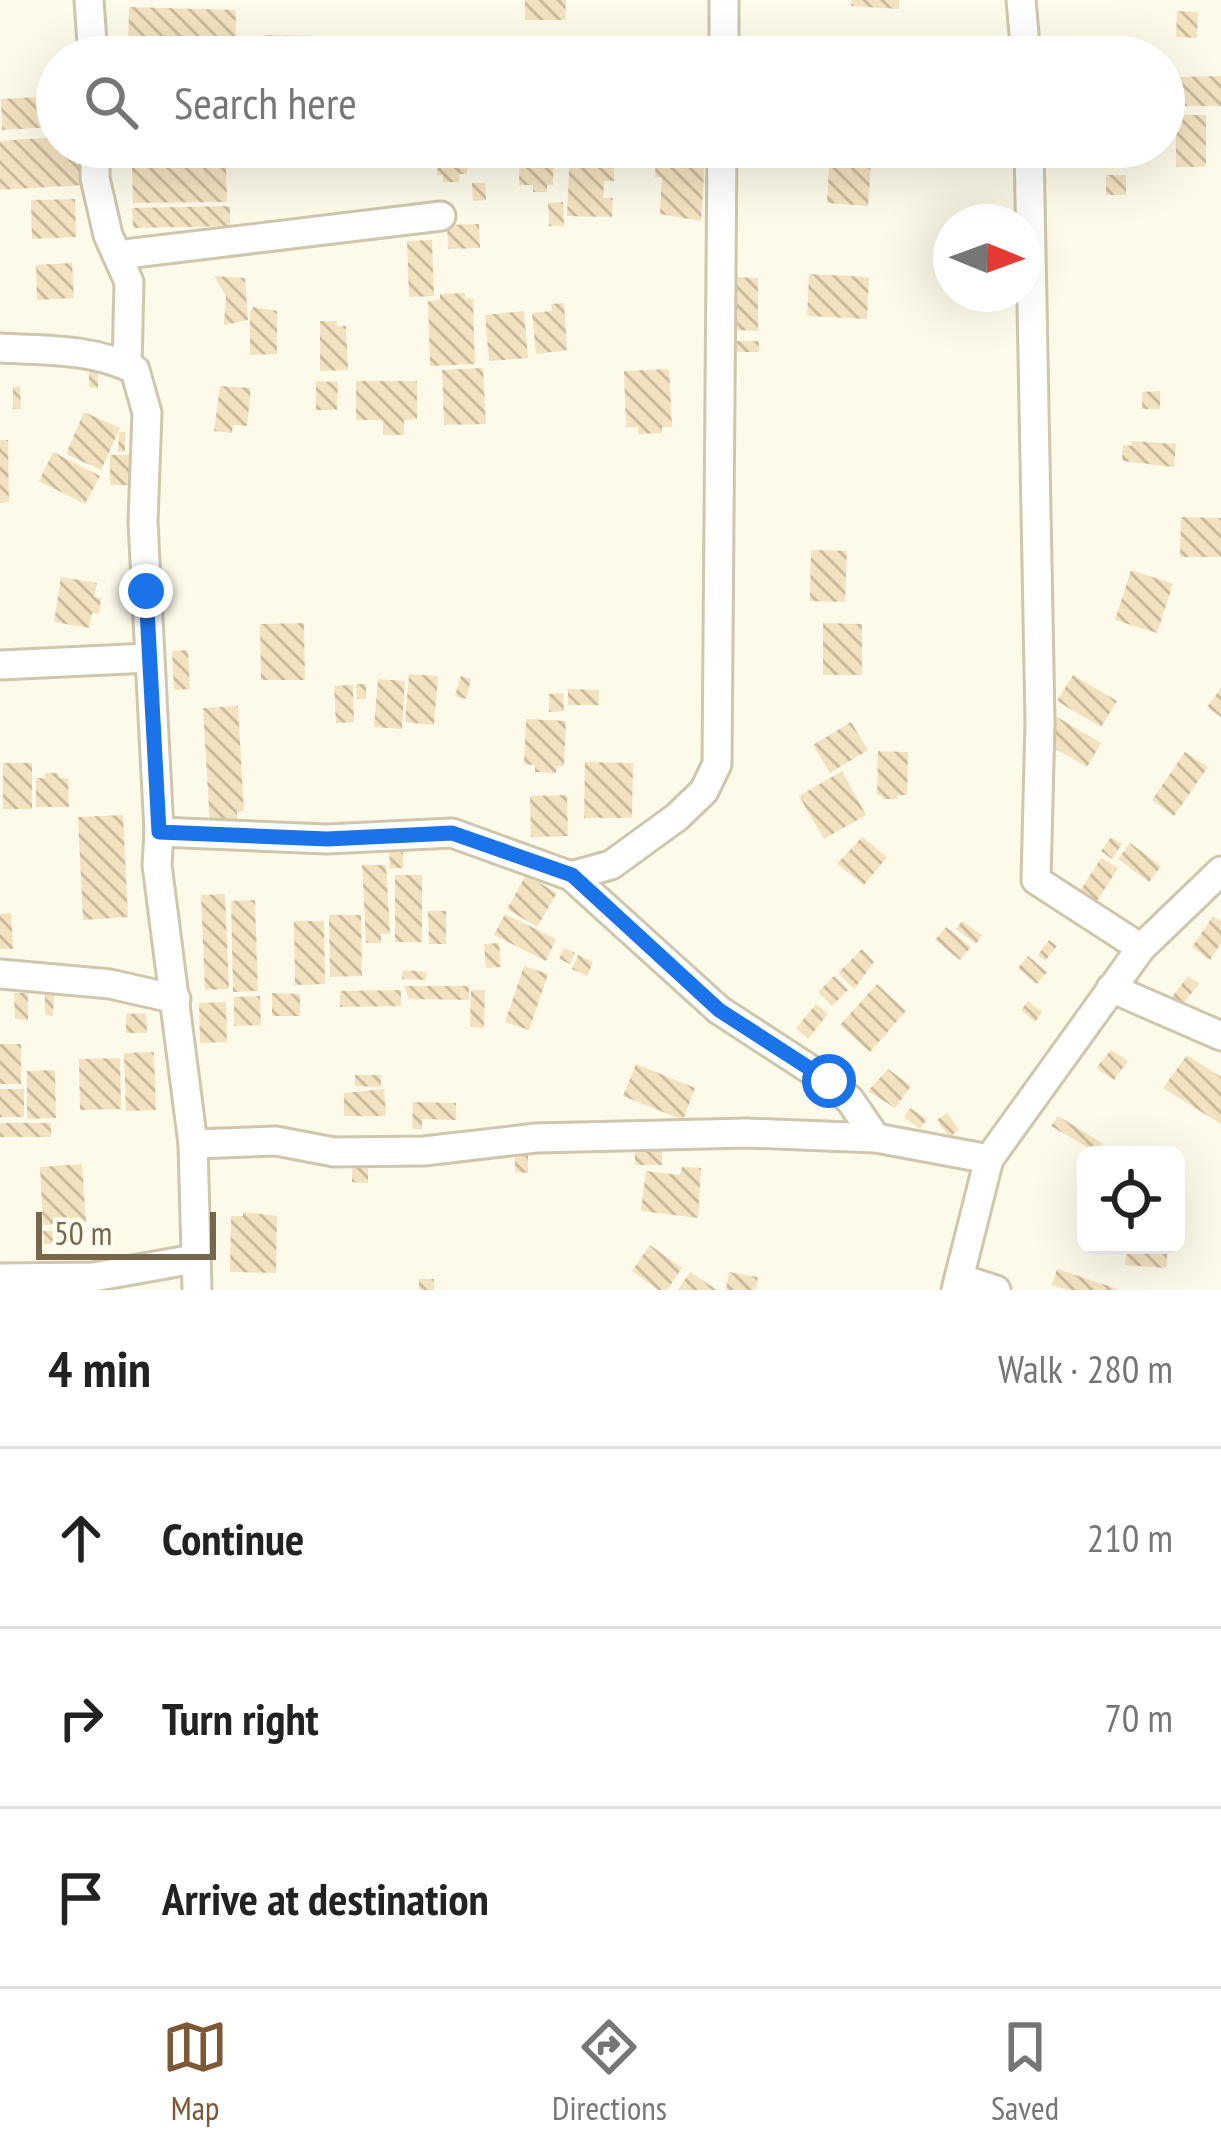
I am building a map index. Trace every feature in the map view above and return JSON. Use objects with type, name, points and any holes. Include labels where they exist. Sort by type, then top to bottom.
[{"type":"street","points":[[89,0],[92,36]]},
{"type":"street","points":[[724,0],[724,36]]},
{"type":"street","points":[[1021,0],[1025,36]]},
{"type":"street","points":[[95,168],[107,235],[129,282],[127,366]]},
{"type":"street","points":[[572,875],[611,865],[677,817],[704,791],[717,764],[722,168]]},
{"type":"street","points":[[1029,168],[1040,721],[1036,880],[1141,948]]},
{"type":"street","points":[[117,255],[441,216]]},
{"type":"street","points":[[0,348],[116,360],[135,370],[147,413],[143,522],[163,924],[193,1144],[197,1290]]},
{"type":"street","points":[[0,665],[149,658]]},
{"type":"street","points":[[159,832],[327,839],[452,833],[572,875],[719,1010],[829,1081],[850,1100],[876,1138]]},
{"type":"street","points":[[996,1290],[957,1284],[989,1159],[1141,948],[1221,871]]},
{"type":"street","points":[[0,974],[110,984],[176,999]]},
{"type":"street","points":[[1111,988],[1221,1036]]},
{"type":"street","points":[[193,1144],[276,1142],[334,1152],[379,1152],[599,1136],[747,1133],[876,1138],[989,1159]]},
{"type":"street","points":[[0,1278],[92,1277],[194,1259]]},
{"type":"building","points":[[525,0],[566,0],[565,20],[525,20]]},
{"type":"building","points":[[852,0],[899,0],[899,9],[851,6]]},
{"type":"building","points":[[129,7],[236,10],[235,36],[128,36]]},
{"type":"building","points":[[1177,11],[1198,12],[1197,38],[1176,36]]},
{"type":"building","points":[[1221,76],[1221,106],[1185,106],[1185,77]]},
{"type":"building","points":[[36,97],[36,128],[2,130],[1,99]]},
{"type":"building","points":[[1185,115],[1206,115],[1206,167],[1185,167]]},
{"type":"building","points":[[36,138],[36,168],[80,168],[81,185],[0,190],[0,141]]},
{"type":"building","points":[[132,168],[226,168],[227,202],[133,203]]},
{"type":"building","points":[[437,168],[467,168],[467,174],[459,174],[459,182],[443,182],[443,175],[437,175]]},
{"type":"building","points":[[519,168],[553,168],[553,185],[547,185],[547,192],[519,185]]},
{"type":"building","points":[[569,168],[614,168],[614,181],[604,181],[603,198],[613,198],[612,217],[567,216]]},
{"type":"building","points":[[655,168],[704,168],[701,221],[660,214],[662,177],[655,177]]},
{"type":"building","points":[[829,168],[871,168],[868,206],[827,203]]},
{"type":"building","points":[[1106,175],[1126,175],[1126,195],[1106,195]]},
{"type":"building","points":[[472,183],[485,183],[486,200],[473,201]]},
{"type":"building","points":[[75,199],[76,237],[32,239],[31,200]]},
{"type":"building","points":[[563,202],[564,226],[549,226],[548,203]]},
{"type":"building","points":[[230,206],[230,226],[133,228],[132,208]]},
{"type":"building","points":[[479,224],[480,248],[448,249],[447,225]]},
{"type":"building","points":[[432,240],[434,296],[409,297],[407,241]]},
{"type":"building","points":[[72,263],[74,298],[37,300],[36,265]]},
{"type":"building","points":[[809,274],[869,277],[867,319],[807,316]]},
{"type":"building","points":[[214,276],[245,278],[248,320],[224,325],[226,296]]},
{"type":"building","points":[[735,277],[758,278],[758,331],[735,330]]},
{"type":"building","points":[[465,293],[465,299],[473,298],[475,364],[430,366],[428,301],[440,300],[440,294]]},
{"type":"building","points":[[564,303],[567,350],[536,354],[532,313],[552,311],[551,304]]},
{"type":"building","points":[[253,307],[277,311],[277,354],[250,355]]},
{"type":"building","points":[[524,311],[528,358],[489,361],[485,315]]},
{"type":"building","points":[[320,321],[346,326],[348,370],[320,371]]},
{"type":"building","points":[[736,341],[759,341],[759,352],[736,352]]},
{"type":"building","points":[[89,365],[98,365],[98,388],[89,387]]},
{"type":"building","points":[[483,368],[486,424],[444,425],[442,370]]},
{"type":"building","points":[[669,369],[672,427],[662,427],[662,433],[638,434],[638,427],[626,427],[624,371]]},
{"type":"building","points":[[316,381],[338,382],[337,410],[316,410]]},
{"type":"building","points":[[356,381],[417,381],[417,419],[404,420],[404,435],[383,435],[383,420],[356,420]]},
{"type":"building","points":[[20,386],[21,409],[13,409],[13,387]]},
{"type":"building","points":[[220,386],[251,388],[247,426],[233,425],[232,433],[214,431]]},
{"type":"building","points":[[1160,391],[1160,409],[1142,409],[1142,392]]},
{"type":"building","points":[[84,412],[120,428],[101,470],[66,454]]},
{"type":"building","points":[[119,432],[125,432],[125,452],[118,452]]},
{"type":"building","points":[[0,440],[8,440],[9,502],[0,503]]},
{"type":"building","points":[[1132,441],[1176,444],[1174,467],[1122,461],[1123,445],[1131,446]]},
{"type":"building","points":[[53,452],[100,476],[85,504],[39,481]]},
{"type":"building","points":[[110,455],[132,455],[133,485],[110,485]]},
{"type":"building","points":[[1181,517],[1221,518],[1221,557],[1180,557]]},
{"type":"building","points":[[811,550],[847,551],[845,602],[810,601]]},
{"type":"building","points":[[1131,570],[1173,584],[1157,633],[1115,620]]},
{"type":"building","points":[[61,577],[97,583],[94,597],[101,598],[99,614],[92,613],[89,628],[54,622]]},
{"type":"building","points":[[304,623],[305,680],[261,680],[260,624]]},
{"type":"building","points":[[823,623],[862,624],[862,675],[823,675]]},
{"type":"building","points":[[188,650],[190,689],[174,690],[172,651]]},
{"type":"building","points":[[409,674],[438,676],[434,725],[405,722]]},
{"type":"building","points":[[1073,675],[1117,701],[1101,727],[1057,701]]},
{"type":"building","points":[[461,676],[471,679],[466,699],[455,696]]},
{"type":"building","points":[[378,679],[405,681],[402,729],[374,727]]},
{"type":"building","points":[[356,684],[366,684],[366,699],[357,699]]},
{"type":"building","points":[[353,685],[354,722],[336,723],[334,686]]},
{"type":"building","points":[[1221,688],[1221,717],[1207,707]]},
{"type":"building","points":[[568,689],[599,690],[599,705],[568,705]]},
{"type":"building","points":[[563,693],[564,711],[549,712],[549,694]]},
{"type":"building","points":[[238,706],[244,811],[237,812],[237,824],[210,826],[203,708]]},
{"type":"building","points":[[1057,717],[1101,743],[1087,767],[1042,741]]},
{"type":"building","points":[[526,719],[566,721],[564,766],[557,766],[556,773],[535,772],[535,765],[524,764]]},
{"type":"building","points":[[851,722],[868,750],[830,773],[813,745]]},
{"type":"building","points":[[878,751],[908,752],[907,795],[882,799],[877,795]]},
{"type":"building","points":[[1185,752],[1208,767],[1174,816],[1152,800]]},
{"type":"building","points":[[585,762],[633,763],[632,818],[584,818]]},
{"type":"building","points":[[3,763],[32,763],[32,809],[3,809]]},
{"type":"building","points":[[842,771],[866,815],[824,839],[799,796]]},
{"type":"building","points":[[45,773],[68,778],[69,807],[36,807],[36,778],[45,778]]},
{"type":"building","points":[[567,795],[568,836],[531,837],[530,796]]},
{"type":"building","points":[[123,815],[128,917],[83,920],[78,817]]},
{"type":"building","points":[[862,837],[887,857],[864,885],[837,864]]},
{"type":"building","points":[[1111,837],[1122,844],[1112,859],[1101,851]]},
{"type":"building","points":[[1130,843],[1161,866],[1149,882],[1118,859]]},
{"type":"building","points":[[390,848],[403,848],[403,868],[389,868]]},
{"type":"building","points":[[1101,858],[1118,868],[1092,909],[1075,899]]},
{"type":"building","points":[[362,865],[386,865],[390,934],[381,934],[381,943],[366,943]]},
{"type":"building","points":[[395,875],[422,875],[422,942],[395,942]]},
{"type":"building","points":[[526,875],[557,893],[537,927],[507,909]]},
{"type":"building","points":[[225,894],[229,989],[205,990],[201,895]]},
{"type":"building","points":[[255,900],[258,991],[233,992],[231,901]]},
{"type":"building","points":[[428,911],[446,911],[446,944],[429,944]]},
{"type":"building","points":[[11,913],[13,949],[0,949],[0,914]]},
{"type":"building","points":[[505,914],[556,939],[546,961],[494,935]]},
{"type":"building","points":[[329,915],[361,915],[362,976],[330,977]]},
{"type":"building","points":[[1213,916],[1221,921],[1221,943],[1210,960],[1192,947]]},
{"type":"building","points":[[294,921],[324,921],[325,984],[295,985]]},
{"type":"building","points":[[962,921],[982,935],[976,944],[956,929]]},
{"type":"building","points":[[946,927],[971,947],[960,960],[935,940]]},
{"type":"building","points":[[1049,940],[1057,946],[1045,961],[1038,955]]},
{"type":"building","points":[[499,943],[501,967],[486,968],[484,944]]},
{"type":"building","points":[[564,948],[575,953],[570,964],[559,959]]},
{"type":"building","points":[[862,949],[874,962],[854,989],[838,973]]},
{"type":"building","points":[[578,955],[593,962],[587,976],[572,969]]},
{"type":"building","points":[[1028,956],[1047,972],[1037,984],[1018,968]]},
{"type":"building","points":[[524,966],[548,974],[529,1030],[505,1022]]},
{"type":"building","points":[[403,970],[427,972],[426,980],[402,979]]},
{"type":"building","points":[[834,976],[848,990],[832,1006],[818,992]]},
{"type":"building","points":[[1188,976],[1199,984],[1179,1009],[1169,1001]]},
{"type":"building","points":[[877,984],[906,1011],[870,1052],[840,1025]]},
{"type":"building","points":[[404,986],[469,986],[469,1000],[409,999]]},
{"type":"building","points":[[401,990],[401,1006],[340,1007],[340,991]]},
{"type":"building","points":[[471,990],[485,990],[484,1028],[470,1027]]},
{"type":"building","points":[[14,993],[28,993],[28,1020],[15,1019]]},
{"type":"building","points":[[45,993],[54,993],[53,1016],[45,1015]]},
{"type":"building","points":[[272,993],[300,994],[300,1016],[272,1016]]},
{"type":"building","points":[[260,996],[261,1025],[234,1026],[234,997]]},
{"type":"building","points":[[1028,1001],[1042,1012],[1035,1022],[1021,1010]]},
{"type":"building","points":[[226,1002],[227,1042],[200,1043],[199,1003]]},
{"type":"building","points":[[816,1004],[828,1014],[808,1039],[796,1028]]},
{"type":"building","points":[[146,1013],[147,1033],[126,1033],[126,1014]]},
{"type":"building","points":[[0,1044],[21,1044],[21,1084],[0,1084]]},
{"type":"building","points":[[1111,1050],[1128,1061],[1114,1080],[1096,1068]]},
{"type":"building","points":[[154,1052],[156,1110],[126,1111],[124,1053]]},
{"type":"building","points":[[1187,1055],[1221,1077],[1221,1124],[1163,1088]]},
{"type":"building","points":[[120,1058],[121,1109],[80,1110],[79,1059]]},
{"type":"building","points":[[636,1064],[695,1088],[683,1120],[623,1096]]},
{"type":"building","points":[[888,1069],[911,1086],[895,1108],[868,1091]]},
{"type":"building","points":[[55,1070],[56,1118],[27,1119],[27,1071]]},
{"type":"building","points":[[355,1075],[381,1075],[381,1087],[355,1086]]},
{"type":"building","points":[[0,1089],[24,1089],[24,1117],[0,1117]]},
{"type":"building","points":[[384,1089],[386,1116],[344,1116],[344,1093]]},
{"type":"building","points":[[413,1102],[456,1103],[456,1120],[422,1119],[422,1129],[412,1129]]},
{"type":"building","points":[[910,1108],[927,1119],[920,1129],[904,1117]]},
{"type":"building","points":[[947,1113],[959,1130],[949,1137],[937,1120]]},
{"type":"building","points":[[1058,1116],[1102,1143],[1085,1146],[1051,1126]]},
{"type":"building","points":[[0,1123],[51,1123],[51,1137],[0,1137]]},
{"type":"building","points":[[635,1148],[662,1148],[662,1165],[635,1165]]},
{"type":"building","points":[[515,1154],[528,1154],[528,1173],[515,1172]]},
{"type":"building","points":[[352,1162],[368,1163],[368,1183],[352,1182]]},
{"type":"building","points":[[82,1164],[86,1222],[43,1225],[40,1167]]},
{"type":"building","points":[[682,1167],[701,1168],[698,1218],[641,1211],[646,1171],[680,1175]]},
{"type":"building","points":[[243,1212],[277,1216],[276,1273],[230,1272],[231,1216],[243,1216]]},
{"type":"building","points":[[89,1229],[101,1229],[101,1249],[89,1249]]},
{"type":"building","points":[[67,1230],[68,1243],[44,1244],[43,1231]]},
{"type":"building","points":[[650,1245],[682,1268],[667,1290],[658,1290],[632,1271]]},
{"type":"building","points":[[1126,1254],[1167,1254],[1166,1268],[1125,1265]]},
{"type":"building","points":[[1057,1269],[1118,1290],[1068,1290],[1052,1285]]},
{"type":"building","points":[[690,1272],[717,1290],[678,1290]]},
{"type":"building","points":[[729,1272],[758,1277],[756,1290],[726,1290]]},
{"type":"building","points":[[419,1279],[434,1279],[434,1290],[419,1290]]},
{"type":"route","points":[[146,591],[159,832],[327,839],[452,833],[499,847],[548,870],[572,875],[719,1010],[829,1081]]}]
